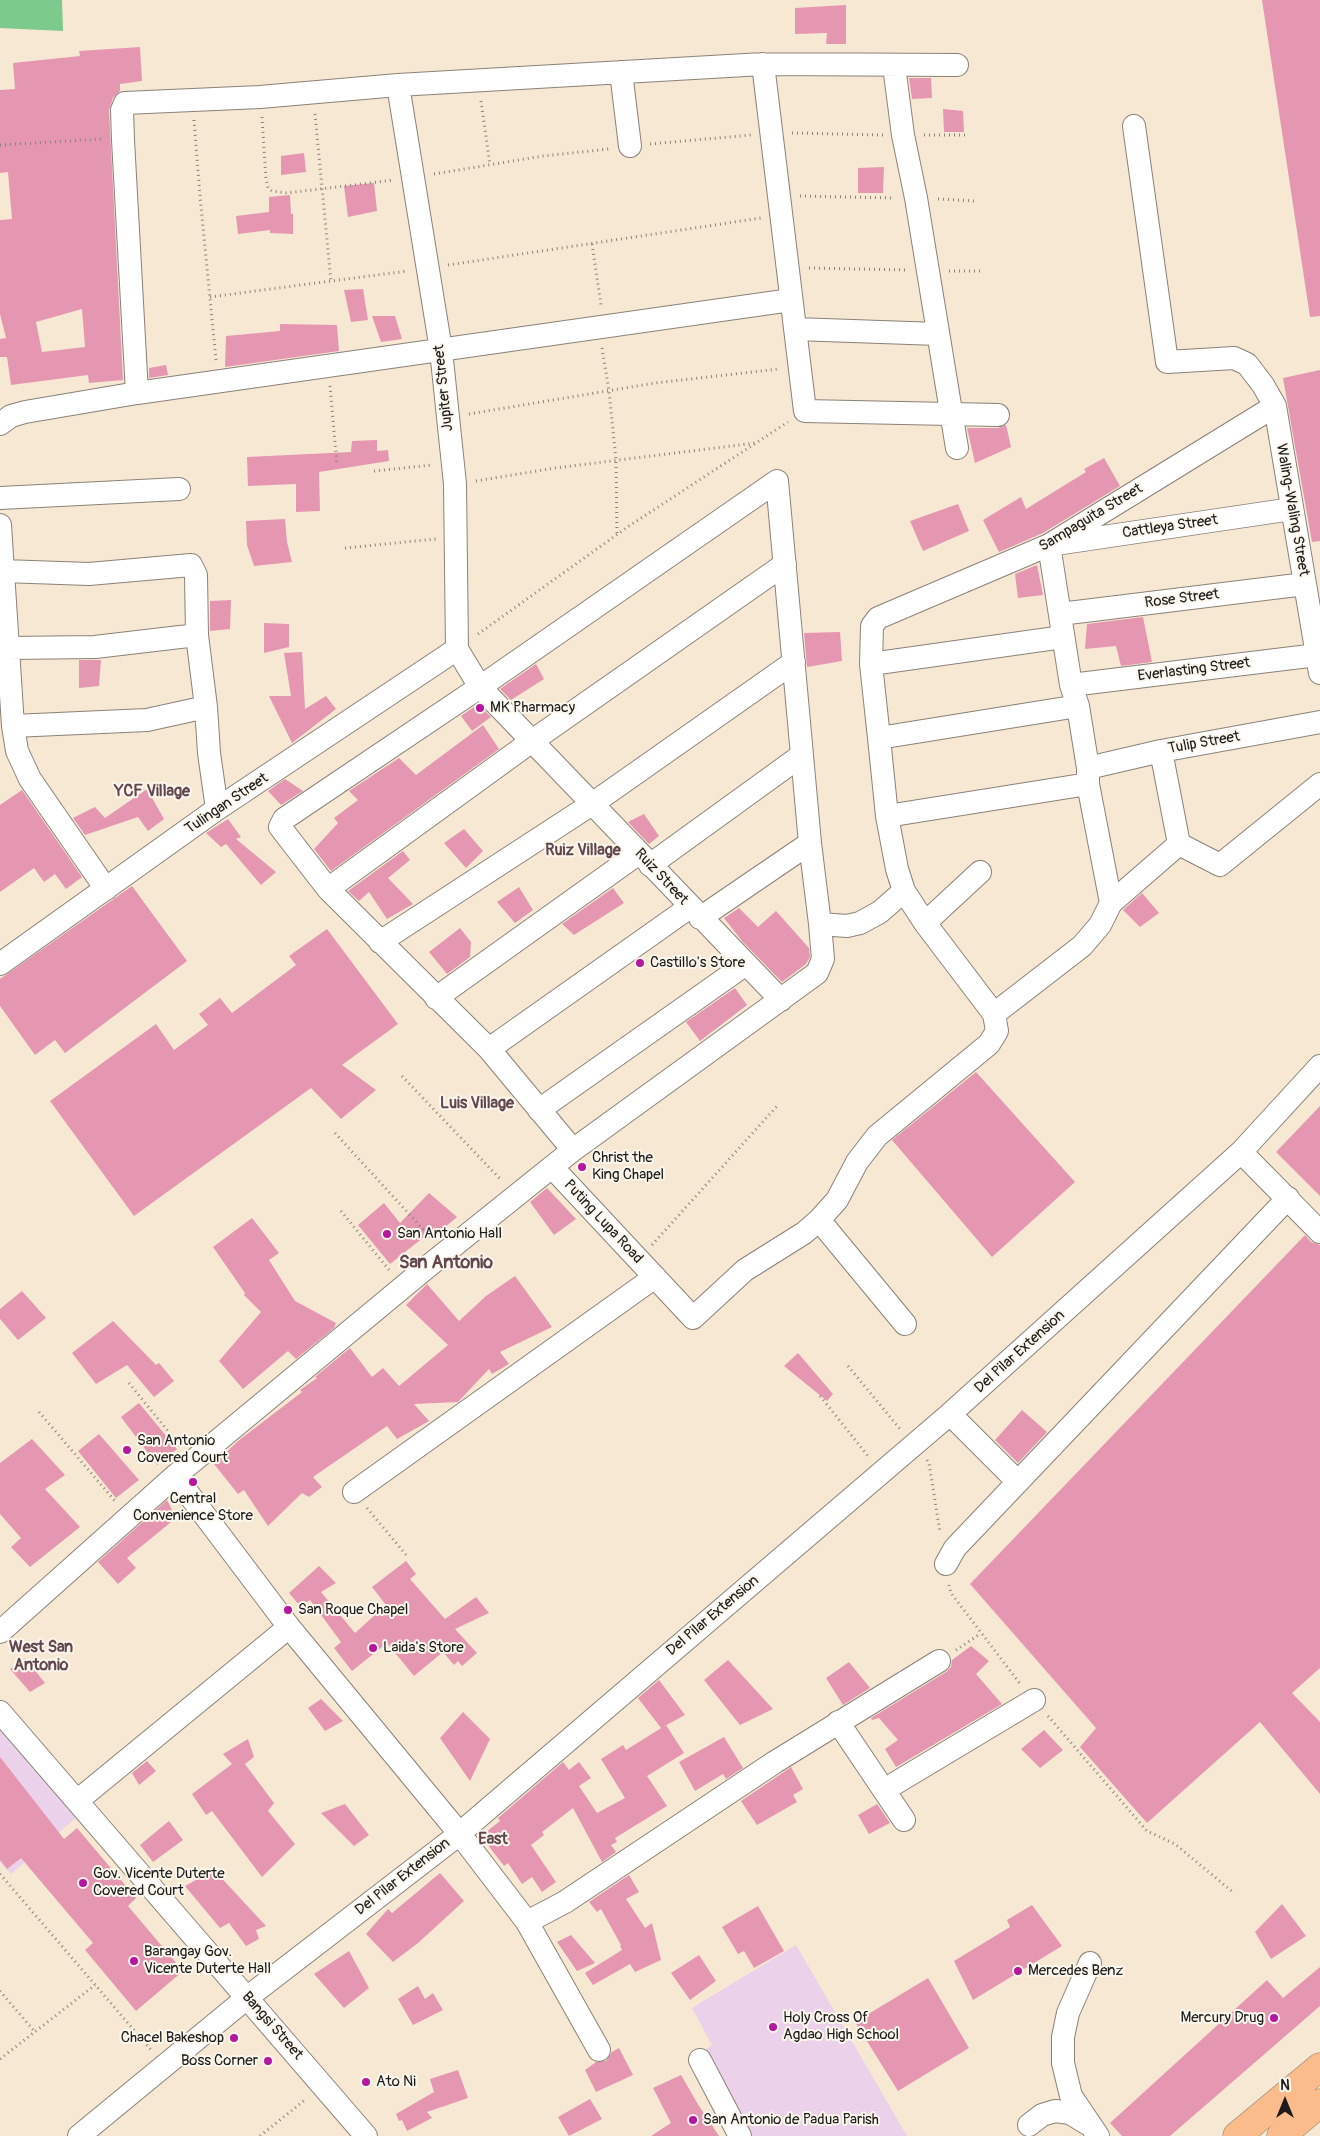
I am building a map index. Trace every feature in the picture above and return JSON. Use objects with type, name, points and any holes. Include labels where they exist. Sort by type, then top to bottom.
[{"type":"main road","points":[[1237,2136],[1320,2067]]},
{"type":"main road","points":[[1280,2136],[1315,2107],[1293,2089]]},
{"type":"street","points":[[763,64],[805,411],[998,415]]},
{"type":"street","points":[[137,394],[123,140],[122,110],[125,104],[260,97],[398,85],[763,64],[957,65]]},
{"type":"street","points":[[894,66],[903,135],[916,198],[926,270],[957,448]]},
{"type":"street","points":[[620,72],[630,146]]},
{"type":"street","name":"Jupiter Street","points":[[398,85],[441,350],[454,473],[457,536],[457,649]]},
{"type":"street","points":[[1134,126],[1167,362],[1234,358],[1247,364],[1275,406]]},
{"type":"street","points":[[0,424],[11,416],[25,412],[218,381],[791,300]]},
{"type":"street","points":[[795,329],[938,334]]},
{"type":"street","name":"Waling-Waling Street","points":[[1275,406],[1318,664]]},
{"type":"street","name":"Sampaguita Street","points":[[871,664],[872,626],[878,618],[1049,545],[1275,406]]},
{"type":"street","points":[[0,1632],[175,1476],[445,1253],[573,1150],[817,973],[823,958],[810,843],[777,480],[480,687],[284,819],[280,827],[328,890],[489,1049],[573,1150]]},
{"type":"street","points":[[0,498],[179,488]]},
{"type":"street","name":"Cattleya Street","points":[[1049,545],[1292,509]]},
{"type":"street","points":[[0,525],[13,726],[17,751],[30,779],[106,889]]},
{"type":"street","points":[[1049,545],[1063,637],[1110,903]]},
{"type":"street","points":[[328,890],[532,741],[785,564]]},
{"type":"street","points":[[3,571],[89,574],[191,565],[196,574],[197,635],[206,707],[209,753],[217,809]]},
{"type":"street","name":"Rose Street","points":[[1060,614],[1305,584]]},
{"type":"street","points":[[8,648],[95,647],[197,635]]},
{"type":"street","points":[[905,1324],[819,1220],[837,1200],[857,1162],[877,1136],[989,1044],[996,1031],[994,1014],[926,924],[904,891],[897,869],[887,816],[871,664],[1063,637]]},
{"type":"street","points":[[457,649],[480,687]]},
{"type":"street","name":"Tulingan Street","points":[[0,964],[217,809],[457,649]]},
{"type":"street","points":[[380,942],[592,804],[794,662]]},
{"type":"street","name":"Everlasting Street","points":[[879,738],[1074,696],[1318,664]]},
{"type":"street","name":"Ruiz Street","points":[[480,687],[781,1000]]},
{"type":"street","points":[[13,726],[146,720],[206,707]]},
{"type":"street","name":"Tulip Street","points":[[887,816],[1088,776],[1161,751],[1320,722]]},
{"type":"street","points":[[1161,751],[1179,844]]},
{"type":"street","points":[[436,998],[802,755]]},
{"type":"street","points":[[1179,844],[1220,865],[1320,784]]},
{"type":"street","points":[[489,1049],[695,912],[810,843]]},
{"type":"street","points":[[994,1014],[1082,946],[1100,925],[1110,903],[1179,844]]},
{"type":"street","points":[[926,924],[980,872]]},
{"type":"street","points":[[820,924],[847,926],[860,923],[880,912],[904,891]]},
{"type":"street","points":[[540,1110],[746,964]]},
{"type":"street","name":"Del Pilar Extension","points":[[79,2136],[248,1997],[459,1833],[914,1446],[1241,1152],[1320,1066]]},
{"type":"street","points":[[1241,1152],[1320,1232]]},
{"type":"street","name":"Puting Lupa Road","points":[[552,1167],[693,1318],[745,1270],[819,1220]]},
{"type":"street","points":[[946,1564],[955,1548],[1288,1198]]},
{"type":"street","points":[[354,1492],[654,1277]]},
{"type":"street","points":[[950,1414],[1018,1482]]},
{"type":"street","points":[[175,1476],[289,1627],[459,1833],[527,1922],[599,2050]]},
{"type":"street","points":[[76,1801],[289,1627]]},
{"type":"street","points":[[527,1922],[565,1902],[838,1722],[939,1661]]},
{"type":"street","points":[[884,1790],[1034,1700]]},
{"type":"street","name":"Bangsi Street","points":[[0,1712],[248,1997],[366,2136]]},
{"type":"street","points":[[838,1722],[904,1820]]},
{"type":"street","points":[[1090,1963],[1068,2013],[1063,2037],[1063,2063],[1071,2096],[1094,2130]]},
{"type":"street","points":[[700,2060],[740,2136]]},
{"type":"street","points":[[1029,2125],[1042,2115],[1055,2111],[1070,2112],[1094,2130]]},
{"type":"path","points":[[479,80],[490,165]]},
{"type":"path","points":[[313,93],[330,282]]},
{"type":"path","points":[[260,97],[268,188],[272,191],[287,193],[413,178],[543,156],[771,133],[970,135]]},
{"type":"path","points":[[193,100],[200,196],[218,381]]},
{"type":"path","points":[[0,145],[86,139],[123,140]]},
{"type":"path","points":[[210,297],[330,282],[592,244],[780,206],[916,198],[975,201]]},
{"type":"path","points":[[592,244],[616,460],[617,534]]},
{"type":"path","points":[[788,268],[983,271]]},
{"type":"path","points":[[328,366],[337,465]]},
{"type":"path","points":[[447,418],[655,383],[800,367]]},
{"type":"path","points":[[457,649],[617,534],[805,411]]},
{"type":"path","points":[[374,471],[454,473],[616,460],[758,443]]},
{"type":"path","points":[[345,548],[457,536]]},
{"type":"path","points":[[402,1076],[517,1195]]},
{"type":"path","points":[[639,1260],[777,1106]]},
{"type":"path","points":[[335,1133],[445,1253]]},
{"type":"path","points":[[341,1211],[403,1287]]},
{"type":"path","points":[[848,1366],[929,1463],[946,1564]]},
{"type":"path","points":[[129,1383],[193,1462]]},
{"type":"path","points":[[820,1396],[882,1473]]},
{"type":"path","points":[[39,1412],[129,1517]]},
{"type":"path","points":[[354,1492],[407,1556]]},
{"type":"path","points":[[939,1661],[980,1634]]},
{"type":"path","points":[[1147,1831],[1175,1844],[1234,1893]]},
{"type":"path","points":[[0,1874],[164,2066]]},
{"type":"path","points":[[0,2059],[95,1985]]},
{"type":"path","points":[[0,1991],[35,2032]]},
{"type":"path","points":[[260,2136],[322,2085]]},
{"type":"shaded area","points":[[0,1730],[78,1816],[11,1874],[0,1862]]},
{"type":"shaded area","name":"Holy Cross Of Agdao High School","points":[[796,1945],[907,2136],[752,2136],[702,2052],[712,2045],[692,2008]]},
{"type":"green space","points":[[0,0],[62,0],[63,31],[0,28]]},
{"type":"building","points":[[1262,0],[1320,0],[1320,316],[1310,317]]},
{"type":"building","points":[[846,5],[846,44],[826,44],[827,33],[795,34],[795,8]]},
{"type":"building","points":[[140,47],[142,81],[120,84],[120,91],[113,98],[109,110],[123,380],[89,383],[88,375],[11,385],[7,357],[0,357],[0,339],[6,338],[0,314],[0,220],[12,219],[8,172],[0,173],[0,90],[15,89],[13,63],[80,56],[79,51]],"holes":[[[82,309],[85,347],[42,352],[36,322]]]},
{"type":"building","points":[[909,78],[931,78],[932,98],[912,99]]},
{"type":"building","points":[[943,109],[963,111],[964,132],[944,132]]},
{"type":"building","points":[[304,153],[306,172],[281,175],[281,156]]},
{"type":"building","points":[[884,167],[883,193],[858,193],[858,168]]},
{"type":"building","points":[[374,183],[377,211],[348,217],[344,186]]},
{"type":"building","points":[[290,195],[291,214],[293,214],[293,234],[270,233],[270,230],[238,234],[236,216],[269,212],[269,197]]},
{"type":"building","points":[[363,289],[368,320],[351,322],[344,290]]},
{"type":"building","points":[[372,316],[395,316],[402,339],[381,342]]},
{"type":"building","points":[[280,324],[337,325],[339,351],[225,367],[226,336],[280,331]]},
{"type":"building","points":[[166,365],[168,375],[149,378],[149,368]]},
{"type":"building","points":[[1320,370],[1320,541],[1312,542],[1283,378]]},
{"type":"building","points":[[1006,425],[1011,447],[975,463],[967,428],[998,428]]},
{"type":"building","points":[[377,440],[377,451],[388,450],[389,461],[319,472],[320,511],[296,512],[296,484],[248,486],[247,457],[351,452],[352,441]]},
{"type":"building","points":[[1104,458],[1120,486],[1043,533],[999,552],[983,520],[1021,497],[1026,509],[1086,472],[1084,469]]},
{"type":"building","points":[[958,504],[969,531],[923,551],[910,521]]},
{"type":"building","points":[[285,519],[287,542],[292,562],[254,566],[247,545],[246,521]]},
{"type":"building","points":[[1037,565],[1043,595],[1018,598],[1015,574]]},
{"type":"building","points":[[231,600],[230,629],[210,631],[210,601]]},
{"type":"building","points":[[1143,617],[1152,662],[1121,666],[1116,646],[1085,649],[1087,624]]},
{"type":"building","points":[[264,623],[289,624],[289,647],[264,653]]},
{"type":"building","points":[[840,632],[842,661],[807,667],[804,633]]},
{"type":"building","points":[[302,652],[305,709],[326,696],[336,709],[292,743],[269,696],[291,696],[284,653]]},
{"type":"building","points":[[79,660],[101,660],[99,686],[79,688]]},
{"type":"building","points":[[536,664],[544,679],[511,700],[500,689]]},
{"type":"building","points":[[478,704],[491,717],[472,731],[461,716]]},
{"type":"building","points":[[483,725],[499,749],[331,871],[314,849],[338,823],[334,818],[358,800],[349,791],[399,758],[416,775]]},
{"type":"building","points":[[285,779],[303,791],[281,805],[268,791]]},
{"type":"building","points":[[147,789],[164,819],[148,831],[138,817],[85,835],[73,818],[95,807],[105,818]]},
{"type":"building","points":[[22,790],[82,877],[66,889],[55,874],[44,882],[34,868],[0,892],[0,805]]},
{"type":"building","points":[[644,814],[659,836],[649,844],[628,822]]},
{"type":"building","points":[[228,819],[241,837],[236,839],[276,872],[261,885],[226,844],[221,847],[206,833]]},
{"type":"building","points":[[464,829],[483,851],[466,868],[444,843]]},
{"type":"building","points":[[403,851],[410,860],[388,878],[413,904],[387,919],[369,892],[359,901],[348,891]]},
{"type":"building","points":[[132,886],[187,961],[65,1053],[55,1040],[35,1055],[0,1006],[0,979]]},
{"type":"building","points":[[519,887],[533,910],[515,923],[497,902]]},
{"type":"building","points":[[613,888],[624,903],[574,935],[562,924]]},
{"type":"building","points":[[1142,893],[1159,913],[1140,927],[1123,910]]},
{"type":"building","points":[[739,908],[758,927],[776,911],[809,948],[810,957],[806,964],[782,982],[742,941],[724,918]]},
{"type":"building","points":[[460,928],[471,942],[470,957],[447,974],[429,952]]},
{"type":"building","points":[[327,929],[398,1024],[342,1065],[376,1090],[341,1119],[311,1088],[134,1216],[50,1101],[156,1024],[174,1050],[208,1025],[199,1014],[220,998],[232,1013],[296,965],[289,956]]},
{"type":"building","points":[[735,988],[747,1005],[700,1041],[686,1022]]},
{"type":"building","points":[[976,1072],[1075,1182],[992,1257],[892,1140]]},
{"type":"building","points":[[1320,1106],[1320,1196],[1276,1152]]},
{"type":"building","points":[[547,1188],[576,1219],[554,1235],[530,1202]]},
{"type":"building","points":[[429,1193],[457,1217],[438,1233],[434,1229],[390,1264],[358,1225],[384,1203],[400,1223]]},
{"type":"building","points":[[252,1218],[279,1253],[269,1260],[295,1301],[336,1323],[334,1328],[296,1359],[288,1351],[243,1389],[219,1361],[261,1312],[244,1295],[245,1293],[213,1247]]},
{"type":"building","points":[[1305,1235],[1311,1242],[1320,1245],[1320,1668],[1292,1693],[1320,1722],[1320,1794],[1260,1722],[1147,1823],[1080,1747],[1096,1728],[970,1584]]},
{"type":"building","points":[[515,1276],[552,1327],[500,1352],[509,1364],[492,1374],[489,1369],[458,1402],[414,1404],[429,1421],[397,1439],[387,1426],[313,1477],[322,1487],[309,1497],[302,1493],[268,1526],[244,1490],[238,1494],[214,1464],[238,1441],[302,1392],[300,1390],[317,1378],[315,1377],[350,1348],[372,1377],[383,1368],[399,1386],[448,1345],[406,1305],[427,1284],[459,1321],[486,1296]]},
{"type":"building","points":[[22,1291],[46,1318],[18,1340],[0,1319],[0,1309]]},
{"type":"building","points":[[113,1321],[156,1365],[159,1363],[174,1381],[154,1397],[127,1365],[96,1384],[72,1353]]},
{"type":"building","points":[[798,1353],[833,1394],[827,1401],[784,1366]]},
{"type":"building","points":[[139,1403],[177,1449],[157,1465],[121,1417]]},
{"type":"building","points":[[1022,1410],[1047,1432],[1018,1463],[995,1440]]},
{"type":"building","points":[[99,1434],[139,1480],[116,1498],[78,1451]]},
{"type":"building","points":[[32,1439],[65,1475],[45,1489],[80,1527],[30,1567],[11,1547],[21,1538],[0,1514],[0,1463]]},
{"type":"building","points":[[167,1500],[176,1518],[127,1558],[136,1568],[118,1584],[98,1562]]},
{"type":"building","points":[[406,1561],[416,1574],[410,1579],[445,1619],[476,1597],[489,1613],[455,1629],[477,1653],[462,1666],[458,1661],[454,1665],[443,1652],[414,1676],[387,1643],[352,1671],[334,1648],[341,1642],[310,1600],[300,1606],[289,1593],[319,1566],[336,1583],[321,1592],[355,1633],[386,1605],[372,1587]]},
{"type":"building","points":[[971,1646],[989,1661],[976,1674],[1002,1704],[896,1767],[885,1749],[898,1740],[879,1718],[872,1720],[871,1718],[946,1672],[951,1667],[952,1660]]},
{"type":"building","points":[[25,1658],[45,1683],[30,1692],[10,1669]]},
{"type":"building","points":[[728,1660],[773,1709],[740,1725],[704,1680]]},
{"type":"building","points":[[849,1662],[870,1688],[843,1705],[826,1678]]},
{"type":"building","points":[[659,1680],[685,1715],[661,1728],[638,1698]]},
{"type":"building","points":[[321,1699],[343,1721],[325,1731],[308,1708]]},
{"type":"building","points":[[463,1712],[490,1739],[470,1781],[440,1738]]},
{"type":"building","points":[[666,1725],[684,1753],[647,1776],[667,1806],[615,1838],[617,1842],[611,1845],[616,1852],[602,1862],[573,1808],[542,1832],[544,1835],[531,1845],[556,1882],[542,1892],[532,1877],[522,1884],[508,1863],[504,1866],[481,1836],[500,1821],[498,1818],[563,1762],[569,1770],[579,1762],[591,1778],[579,1786],[597,1813],[625,1798],[601,1759],[623,1745],[626,1750]]},
{"type":"building","points":[[1044,1730],[1063,1750],[1040,1768],[1021,1749]]},
{"type":"building","points":[[724,1737],[743,1768],[726,1779],[723,1774],[695,1791],[679,1762]]},
{"type":"building","points":[[248,1739],[254,1757],[245,1764],[274,1803],[268,1811],[295,1844],[262,1877],[212,1811],[206,1815],[192,1794],[232,1764],[223,1754]]},
{"type":"building","points":[[0,1757],[64,1839],[77,1828],[136,1898],[128,1906],[183,1971],[136,2011],[85,1950],[93,1943],[21,1858],[7,1869],[0,1860]]},
{"type":"building","points":[[147,1761],[156,1771],[139,1785],[132,1773]]},
{"type":"building","points":[[791,1767],[803,1789],[793,1795],[797,1802],[757,1825],[741,1801]]},
{"type":"building","points":[[345,1804],[369,1835],[354,1846],[321,1813]]},
{"type":"building","points":[[877,1804],[890,1823],[869,1834],[858,1815]]},
{"type":"building","points":[[169,1821],[183,1840],[153,1862],[140,1845]]},
{"type":"building","points":[[214,1870],[266,1926],[256,1930],[259,1939],[246,1946],[229,1923],[220,1928],[185,1886]]},
{"type":"building","points":[[440,1873],[464,1901],[418,1943],[393,1962],[366,1934],[388,1909],[392,1913]]},
{"type":"building","points":[[629,1875],[639,1892],[626,1899],[645,1928],[652,1923],[661,1960],[635,1972],[630,1964],[593,1985],[585,1973],[622,1950],[601,1909],[597,1912],[589,1902]]},
{"type":"building","points":[[1282,1904],[1306,1936],[1271,1959],[1255,1932]]},
{"type":"building","points":[[1032,1905],[1062,1946],[973,2000],[954,1961],[1010,1927],[1007,1920]]},
{"type":"building","points":[[758,1906],[784,1951],[754,1968],[744,1951],[738,1954],[722,1927]]},
{"type":"building","points":[[571,1935],[595,1963],[577,1971],[557,1942]]},
{"type":"building","points":[[349,1951],[369,1988],[344,2008],[314,1974]]},
{"type":"building","points":[[699,1955],[716,1981],[690,2000],[671,1973]]},
{"type":"building","points":[[1320,1967],[1320,2006],[1170,2136],[1122,2136],[1110,2123],[1267,1980],[1283,1998]]},
{"type":"building","points":[[928,1978],[969,2048],[898,2091],[855,2022]]},
{"type":"building","points":[[418,1986],[425,1999],[433,1993],[443,2010],[413,2025],[398,1999]]},
{"type":"building","points":[[619,2048],[633,2075],[596,2092],[585,2070],[596,2062],[606,2061],[612,2052]]},
{"type":"building","points":[[458,2070],[468,2098],[427,2112],[432,2118],[407,2131],[402,2120],[399,2121],[396,2114],[434,2092],[430,2079]]},
{"type":"building","points":[[681,2075],[719,2136],[651,2136],[671,2123],[653,2088]]},
{"type":"building","points":[[590,2099],[602,2119],[569,2136],[558,2117]]},
{"type":"place","name":"MK Pharmacy","points":[[480,708]]},
{"type":"place","name":"Castillo's Store","points":[[640,963]]},
{"type":"place","name":"Christ the King Chapel","points":[[582,1167]]},
{"type":"place","name":"San Antonio Hall","points":[[387,1234]]},
{"type":"place","name":"San Antonio Covered Court","points":[[127,1450]]},
{"type":"place","name":"Central Convenience Store","points":[[193,1482]]},
{"type":"place","name":"San Roque Chapel","points":[[288,1610]]},
{"type":"place","name":"Laida's Store","points":[[373,1648]]},
{"type":"place","name":"Gov. Vicente Duterte Covered Court","points":[[83,1883]]},
{"type":"place","name":"Barangay Gov. Vicente Duterte Hall","points":[[134,1961]]},
{"type":"place","name":"Mercedes Benz","points":[[1018,1971]]},
{"type":"place","name":"Mercury Drug","points":[[1274,2018]]},
{"type":"place","name":"Holy Cross Of Agdao High School","points":[[773,2027]]},
{"type":"place","name":"Chacel Bakeshop","points":[[234,2038]]},
{"type":"place","name":"Boss Corner","points":[[268,2061]]},
{"type":"place","name":"Ato Ni","points":[[366,2082]]},
{"type":"place","name":"San Antonio de Padua Parish","points":[[693,2120]]},
{"type":"district","name":"YCF Village","points":[[152,792]]},
{"type":"district","name":"Ruiz Village","points":[[583,851]]},
{"type":"district","name":"Luis Village","points":[[477,1104]]},
{"type":"district","name":"San Antonio","points":[[446,1263]]},
{"type":"district","name":"West San Antonio","points":[[41,1657]]},
{"type":"district","name":"East","points":[[493,1840]]}]
